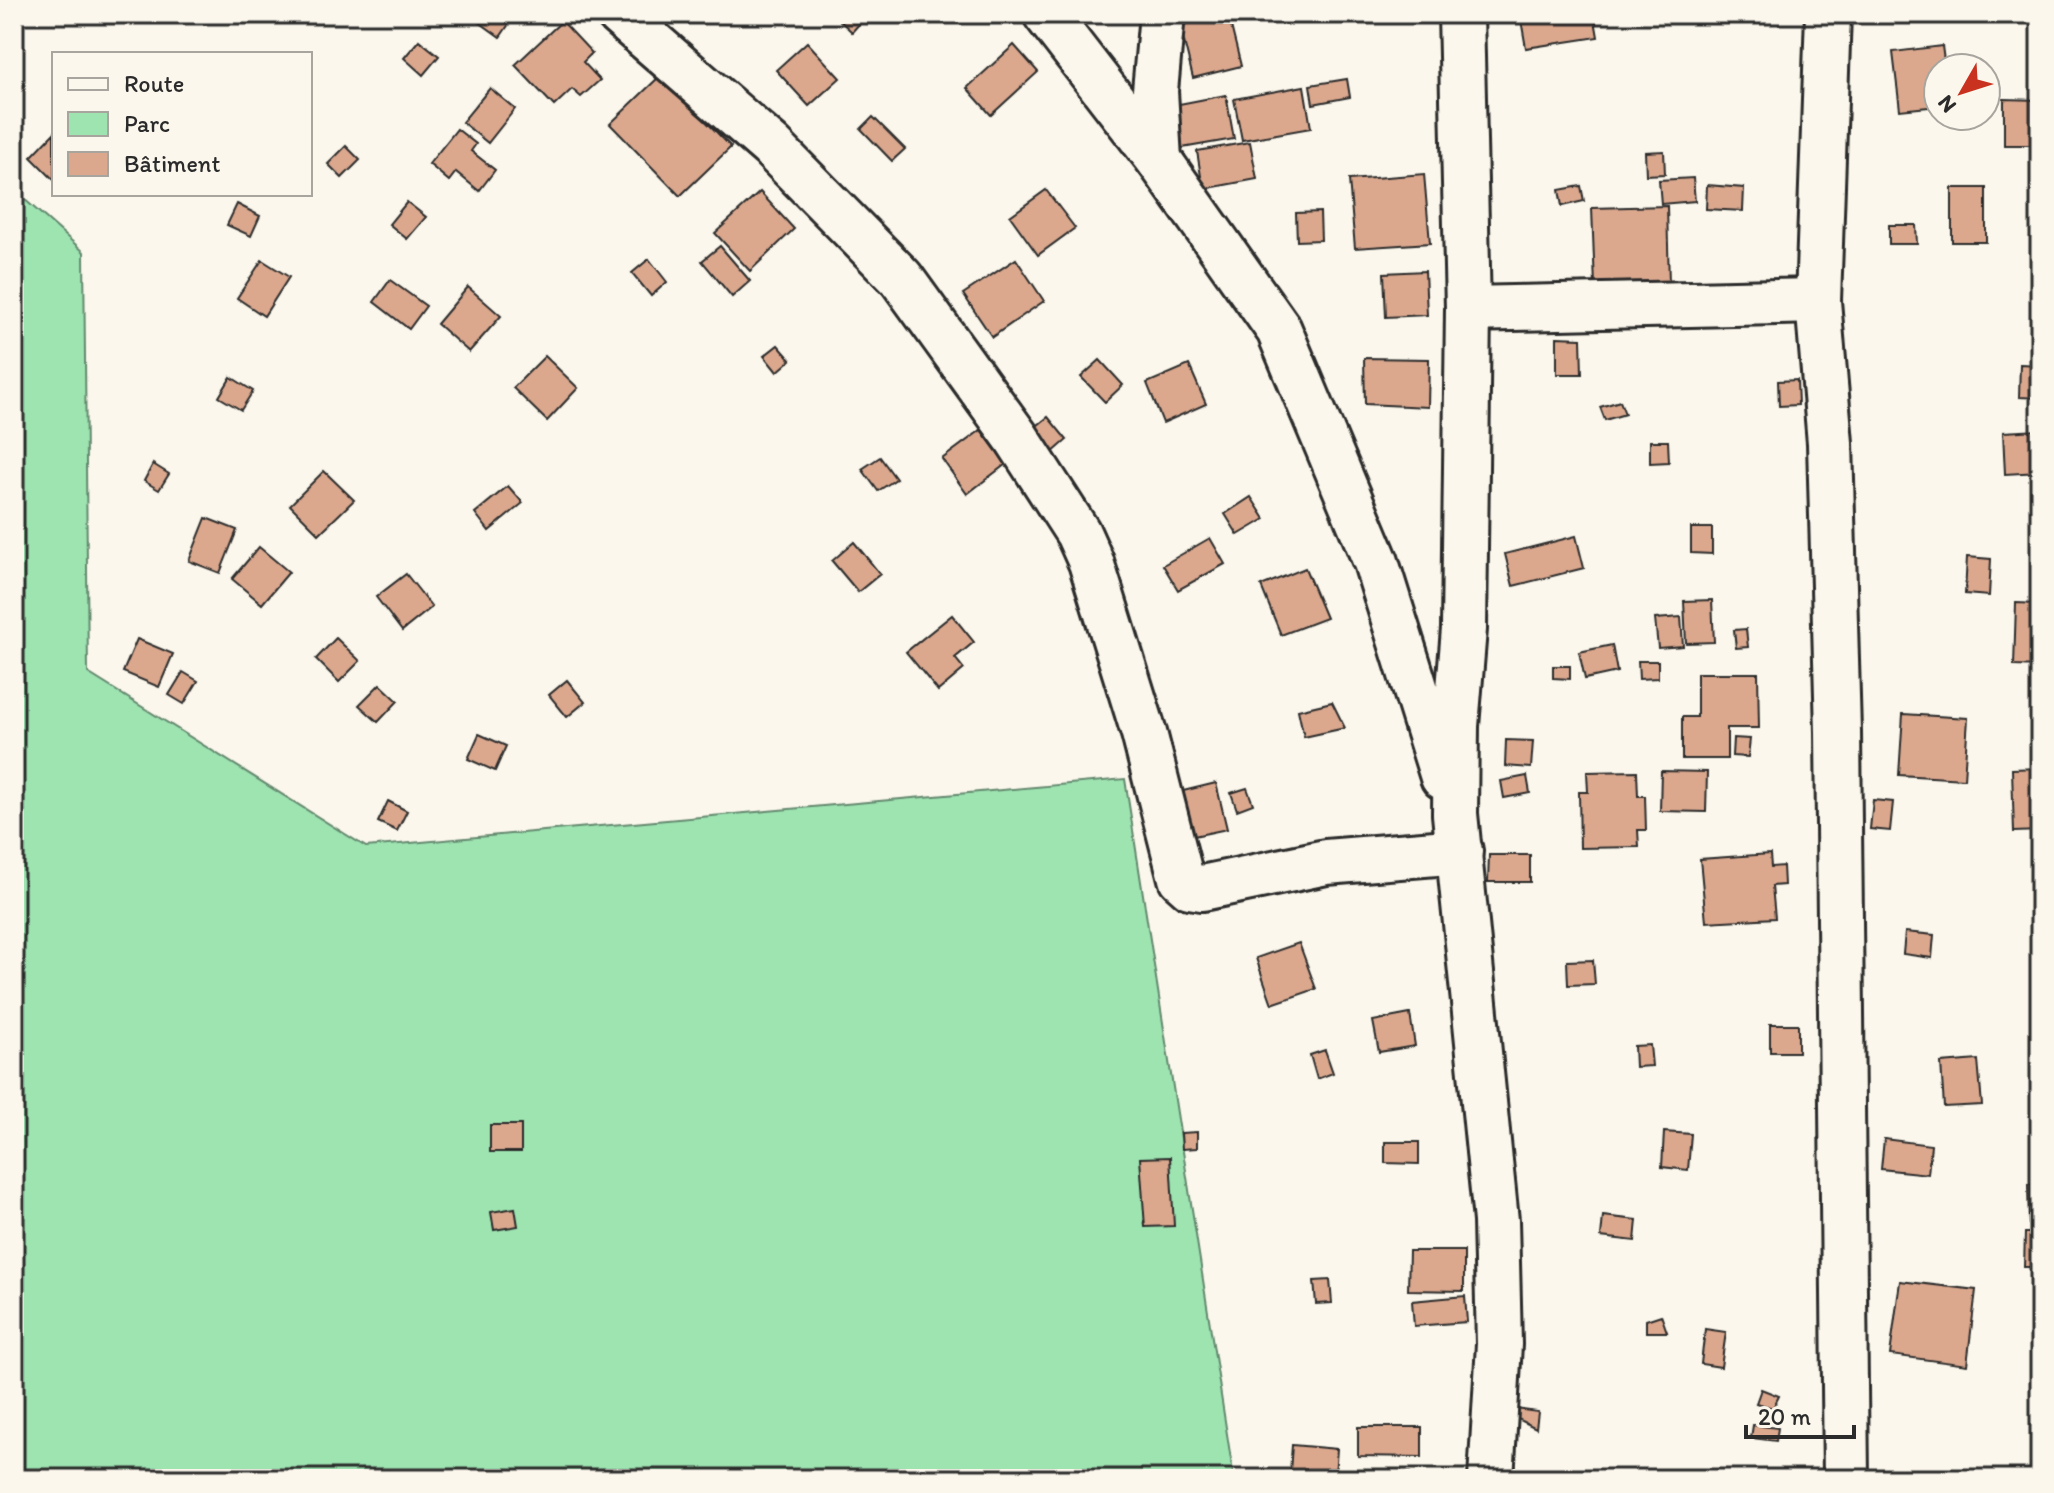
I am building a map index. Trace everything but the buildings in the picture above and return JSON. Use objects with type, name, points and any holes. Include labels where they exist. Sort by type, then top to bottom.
[{"type":"street","points":[[619,14],[771,146],[901,278],[1016,437],[1078,533],[1091,562],[1144,733],[1181,878],[1190,886],[1202,888],[1458,832]]},
{"type":"street","points":[[1046,14],[1159,160],[1279,330],[1376,562],[1458,832]]},
{"type":"street","points":[[1159,160],[1155,91],[1162,14]]},
{"type":"street","points":[[1461,14],[1468,309],[1464,629],[1456,726],[1458,832],[1496,1221],[1499,1344],[1491,1479]]},
{"type":"street","points":[[1828,14],[1818,301],[1830,443],[1838,732],[1846,1479]]},
{"type":"street","points":[[1468,309],[1818,301]]},
{"type":"green space","points":[[14,190],[84,252],[88,673],[366,847],[1125,779],[1234,1479],[14,1479]]}]
